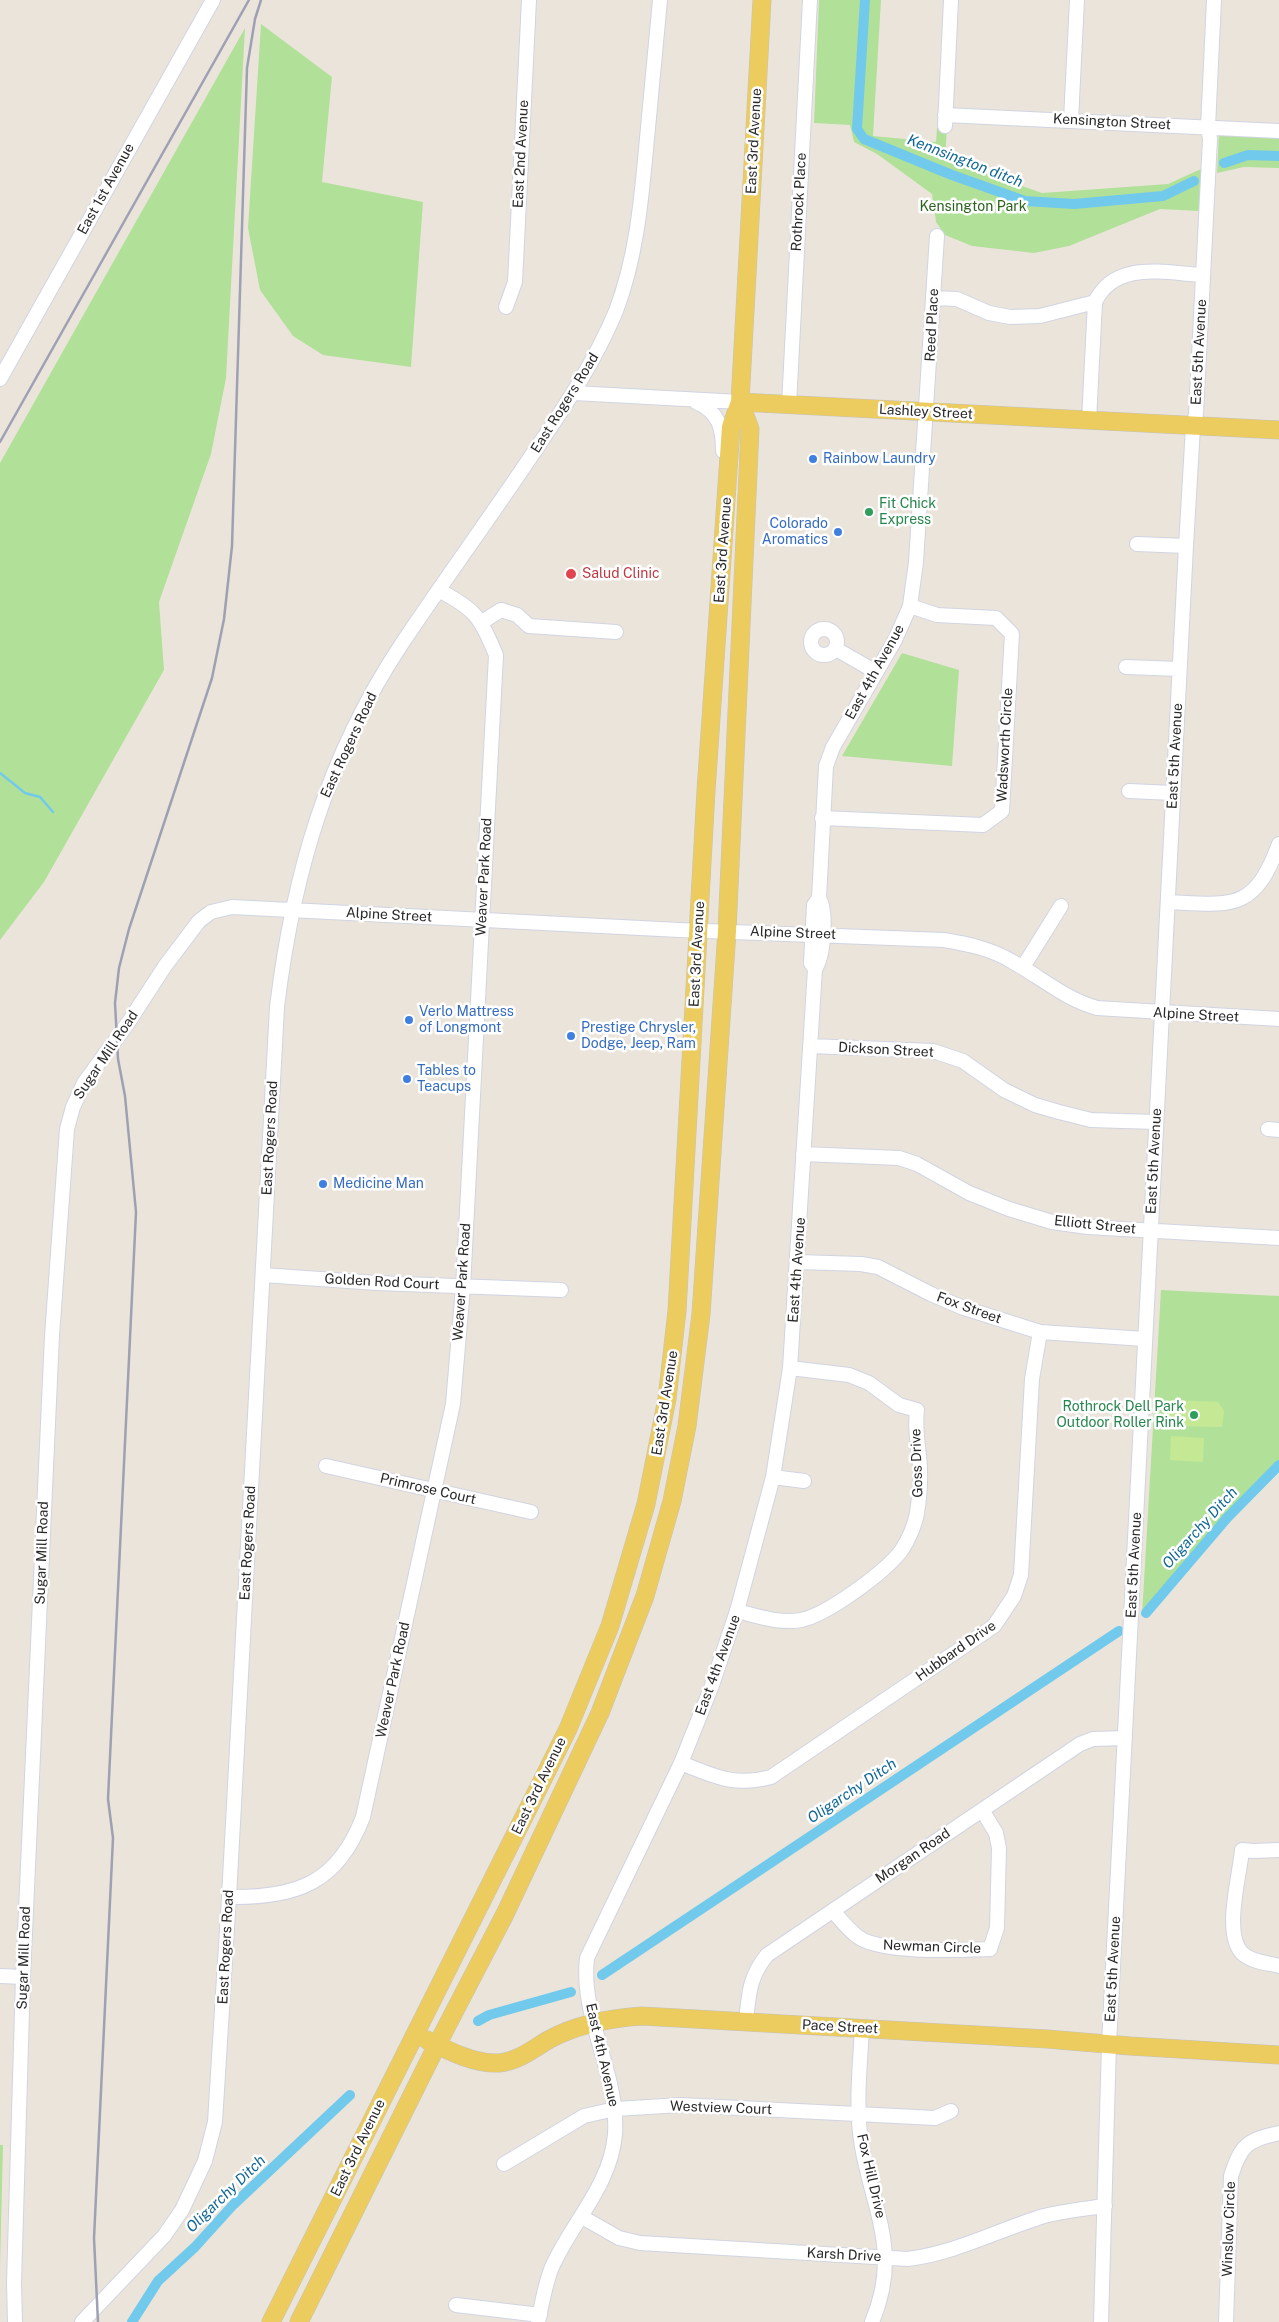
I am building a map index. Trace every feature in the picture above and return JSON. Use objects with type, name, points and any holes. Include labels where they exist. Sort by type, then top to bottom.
[{"type":"main road","name":"East 3rd Avenue","points":[[272,2322],[568,1729],[610,1626],[646,1504],[667,1400],[676,1320],[698,930],[731,427],[740,402],[762,0]]},
{"type":"main road","name":"East 3rd Avenue","points":[[299,2322],[437,2045],[505,1914],[600,1713],[631,1635],[663,1538],[687,1426],[699,1339],[727,931],[750,429],[740,402]]},
{"type":"main road","name":"Lashley Street","points":[[740,402],[1279,430]]},
{"type":"main road","name":"Pace Street","points":[[415,2033],[437,2045],[479,2061],[506,2062],[562,2034],[595,2022],[642,2016],[1279,2055]]},
{"type":"street","name":"East 1st Avenue","points":[[0,378],[213,0]]},
{"type":"street","name":"East 2nd Avenue","points":[[506,307],[515,282],[528,0]]},
{"type":"street","name":"East Rogers Road","points":[[82,2322],[164,2236],[182,2210],[206,2161],[215,2122],[277,1007],[291,910],[300,871],[316,820],[354,729],[401,646],[440,592],[574,393],[602,341],[616,308],[632,258],[638,229],[660,0]]},
{"type":"street","name":"Rothrock Place","points":[[789,405],[810,0]]},
{"type":"street","name":"Kensington Street","points":[[950,0],[945,120],[1070,120],[1279,131]]},
{"type":"street","points":[[1070,120],[1077,0]]},
{"type":"street","name":"East 5th Avenue","points":[[1101,2322],[1109,2044],[1186,546],[1193,427],[1196,414],[1210,139],[1208,127],[1214,0]]},
{"type":"street","name":"Reed Place","points":[[927,413],[937,236]]},
{"type":"street","points":[[1089,421],[1095,302],[1100,292],[1110,281],[1135,272],[1203,274]]},
{"type":"street","points":[[934,298],[957,300],[989,313],[1010,317],[1040,316],[1095,302]]},
{"type":"street","name":"Lashley Street","points":[[574,393],[740,402]]},
{"type":"street","points":[[691,400],[708,407],[716,415],[722,431],[721,485],[726,506]]},
{"type":"street","name":"East 4th Avenue","points":[[539,2318],[552,2268],[598,2189],[611,2159],[615,2134],[615,2109],[586,1986],[587,1958],[680,1763],[711,1688],[737,1611],[773,1477],[790,1368],[798,1262],[815,969],[811,963],[817,934],[814,905],[819,898],[826,766],[833,747],[895,640],[910,606],[915,581],[927,413]]},
{"type":"street","points":[[1137,544],[1186,546]]},
{"type":"street","name":"Weaver Park Road","points":[[229,1897],[268,1895],[298,1889],[315,1882],[328,1874],[342,1859],[357,1835],[364,1817],[455,1391],[463,1287],[496,655],[482,622],[463,604],[440,592]]},
{"type":"street","name":"Wadsworth Circle","points":[[822,818],[984,825],[1002,811],[1012,634],[996,618],[937,615],[910,606]]},
{"type":"street","points":[[482,622],[501,610],[517,614],[529,626],[616,632]]},
{"type":"street","points":[[836,649],[876,672]]},
{"type":"street","points":[[1126,667],[1180,669]]},
{"type":"street","points":[[1129,791],[1173,793]]},
{"type":"street","points":[[1168,902],[1224,904],[1235,902],[1249,895],[1260,884],[1270,869],[1279,844]]},
{"type":"street","points":[[1023,968],[1061,906]]},
{"type":"street","name":"Sugar Mill Road","points":[[15,2322],[14,2283],[23,1977],[52,1336],[64,1148],[69,1118],[84,1083],[128,1023],[164,966],[199,921],[211,912],[232,907],[291,910]]},
{"type":"street","name":"Alpine Street","points":[[291,910],[944,940],[962,942],[996,953],[1023,968],[1062,994],[1085,1004],[1110,1010],[1279,1019]]},
{"type":"street","name":"Dickson Street","points":[[811,1046],[933,1051],[963,1061],[1004,1090],[1051,1110],[1091,1120],[1156,1122]]},
{"type":"street","name":"Elliott Street","points":[[803,1154],[898,1158],[917,1164],[969,1193],[1009,1209],[1052,1222],[1088,1228],[1279,1238]]},
{"type":"street","name":"Fox Street","points":[[798,1262],[861,1264],[878,1267],[961,1307],[1040,1332],[1145,1339]]},
{"type":"street","name":"Golden Rod Court","points":[[263,1275],[463,1287],[561,1290]]},
{"type":"street","name":"Hubbard Drive","points":[[680,1763],[725,1780],[739,1782],[771,1777],[994,1626],[1014,1596],[1021,1575],[1032,1379],[1040,1332]]},
{"type":"street","name":"Goss Drive","points":[[737,1611],[784,1622],[802,1620],[818,1614],[876,1576],[894,1558],[906,1541],[917,1513],[919,1456],[915,1428],[917,1410],[899,1405],[869,1383],[849,1375],[790,1368]]},
{"type":"street","name":"Primrose Court","points":[[326,1466],[531,1512]]},
{"type":"street","points":[[773,1477],[804,1481]]},
{"type":"street","name":"Morgan Road","points":[[746,2021],[751,1981],[757,1967],[767,1955],[1080,1744],[1093,1739],[1125,1738]]},
{"type":"street","name":"Newman Circle","points":[[832,1910],[857,1937],[872,1944],[950,1950],[990,1950],[997,1928],[999,1848],[996,1833],[982,1810]]},
{"type":"street","points":[[1279,1850],[1252,1852],[1242,1850],[1236,1890],[1234,1926],[1237,1942],[1242,1953],[1260,1962],[1279,1966]]},
{"type":"street","points":[[0,1976],[23,1977]]},
{"type":"street","name":"Fox Hill Drive","points":[[862,2028],[858,2114],[862,2147],[882,2223],[886,2257],[884,2282],[872,2322]]},
{"type":"street","name":"Westview Court","points":[[504,2164],[584,2116],[615,2109],[681,2105],[935,2118],[951,2111]]},
{"type":"street","name":"Winslow Circle","points":[[1226,2322],[1231,2176],[1236,2160],[1245,2145],[1263,2137],[1279,2133]]},
{"type":"street","name":"Karsh Drive","points":[[582,2217],[619,2238],[640,2244],[908,2259],[931,2256],[1064,2211],[1105,2206]]},
{"type":"street","points":[[456,2305],[539,2318]]},
{"type":"green space","name":"Kensington Park","points":[[819,0],[881,0],[873,136],[936,142],[937,128],[947,127],[945,159],[1042,193],[1168,184],[1201,169],[1199,211],[1160,209],[1069,246],[1034,253],[972,246],[945,235],[936,222],[932,194],[877,154],[854,142],[850,125],[814,123]]},
{"type":"green space","points":[[261,24],[332,77],[322,182],[423,202],[411,367],[323,355],[293,336],[260,290],[248,228]]},
{"type":"green space","points":[[245,28],[226,378],[211,454],[159,602],[164,670],[44,882],[0,940],[0,463]]},
{"type":"green space","points":[[1219,134],[1279,137],[1279,168],[1244,167],[1217,173]]},
{"type":"green space","points":[[902,653],[959,670],[952,766],[842,756]]},
{"type":"green space","points":[[1161,1290],[1279,1296],[1279,1465],[1227,1518],[1142,1615]]},
{"type":"green space","name":"Rothrock Dell Park Outdoor Roller Rink","points":[[1173,1400],[1218,1402],[1224,1411],[1222,1427],[1170,1426],[1164,1419],[1164,1405]]},
{"type":"green space","points":[[1171,1436],[1204,1438],[1203,1462],[1170,1460]]},
{"type":"green space","points":[[0,2145],[3,2145],[0,2268]]},
{"type":"waterway","name":"Kennsington ditch","points":[[865,0],[857,129],[864,139],[952,175],[1025,201],[1074,204],[1163,196],[1194,181]]},
{"type":"waterway","name":"Kennsington ditch","points":[[1224,163],[1248,155],[1279,156]]},
{"type":"waterway","points":[[0,773],[25,793],[40,797],[53,812]]},
{"type":"waterway","name":"Oligarchy Ditch","points":[[1146,1613],[1227,1518],[1279,1465]]},
{"type":"waterway","name":"Oligarchy Ditch","points":[[602,1975],[1119,1631]]},
{"type":"waterway","name":"Oligarchy Ditch","points":[[478,2021],[489,2015],[571,1992]]},
{"type":"waterway","name":"Oligarchy Ditch","points":[[132,2322],[158,2281],[195,2247],[233,2205],[350,2095]]},
{"type":"railway","points":[[0,442],[249,0]]},
{"type":"railway","points":[[98,2322],[94,2238],[113,1838],[108,1799],[136,1212],[125,1096],[118,1059],[115,1003],[119,968],[129,929],[212,678],[224,619],[232,546],[247,68],[255,19],[261,0]]},
{"type":"place","name":"Rainbow Laundry","points":[[813,459]]},
{"type":"place","name":"Fit Chick Express","points":[[869,512]]},
{"type":"place","name":"Colorado Aromatics","points":[[838,532]]},
{"type":"place","name":"Salud Clinic","points":[[571,574]]},
{"type":"place","name":"Verlo Mattress of Longmont","points":[[409,1020]]},
{"type":"place","name":"Prestige Chrysler, Dodge, Jeep, Ram","points":[[571,1036]]},
{"type":"place","name":"Tables to Teacups","points":[[407,1079]]},
{"type":"place","name":"Medicine Man","points":[[323,1184]]},
{"type":"place","name":"Rothrock Dell Park Outdoor Roller Rink","points":[[1194,1415]]}]
